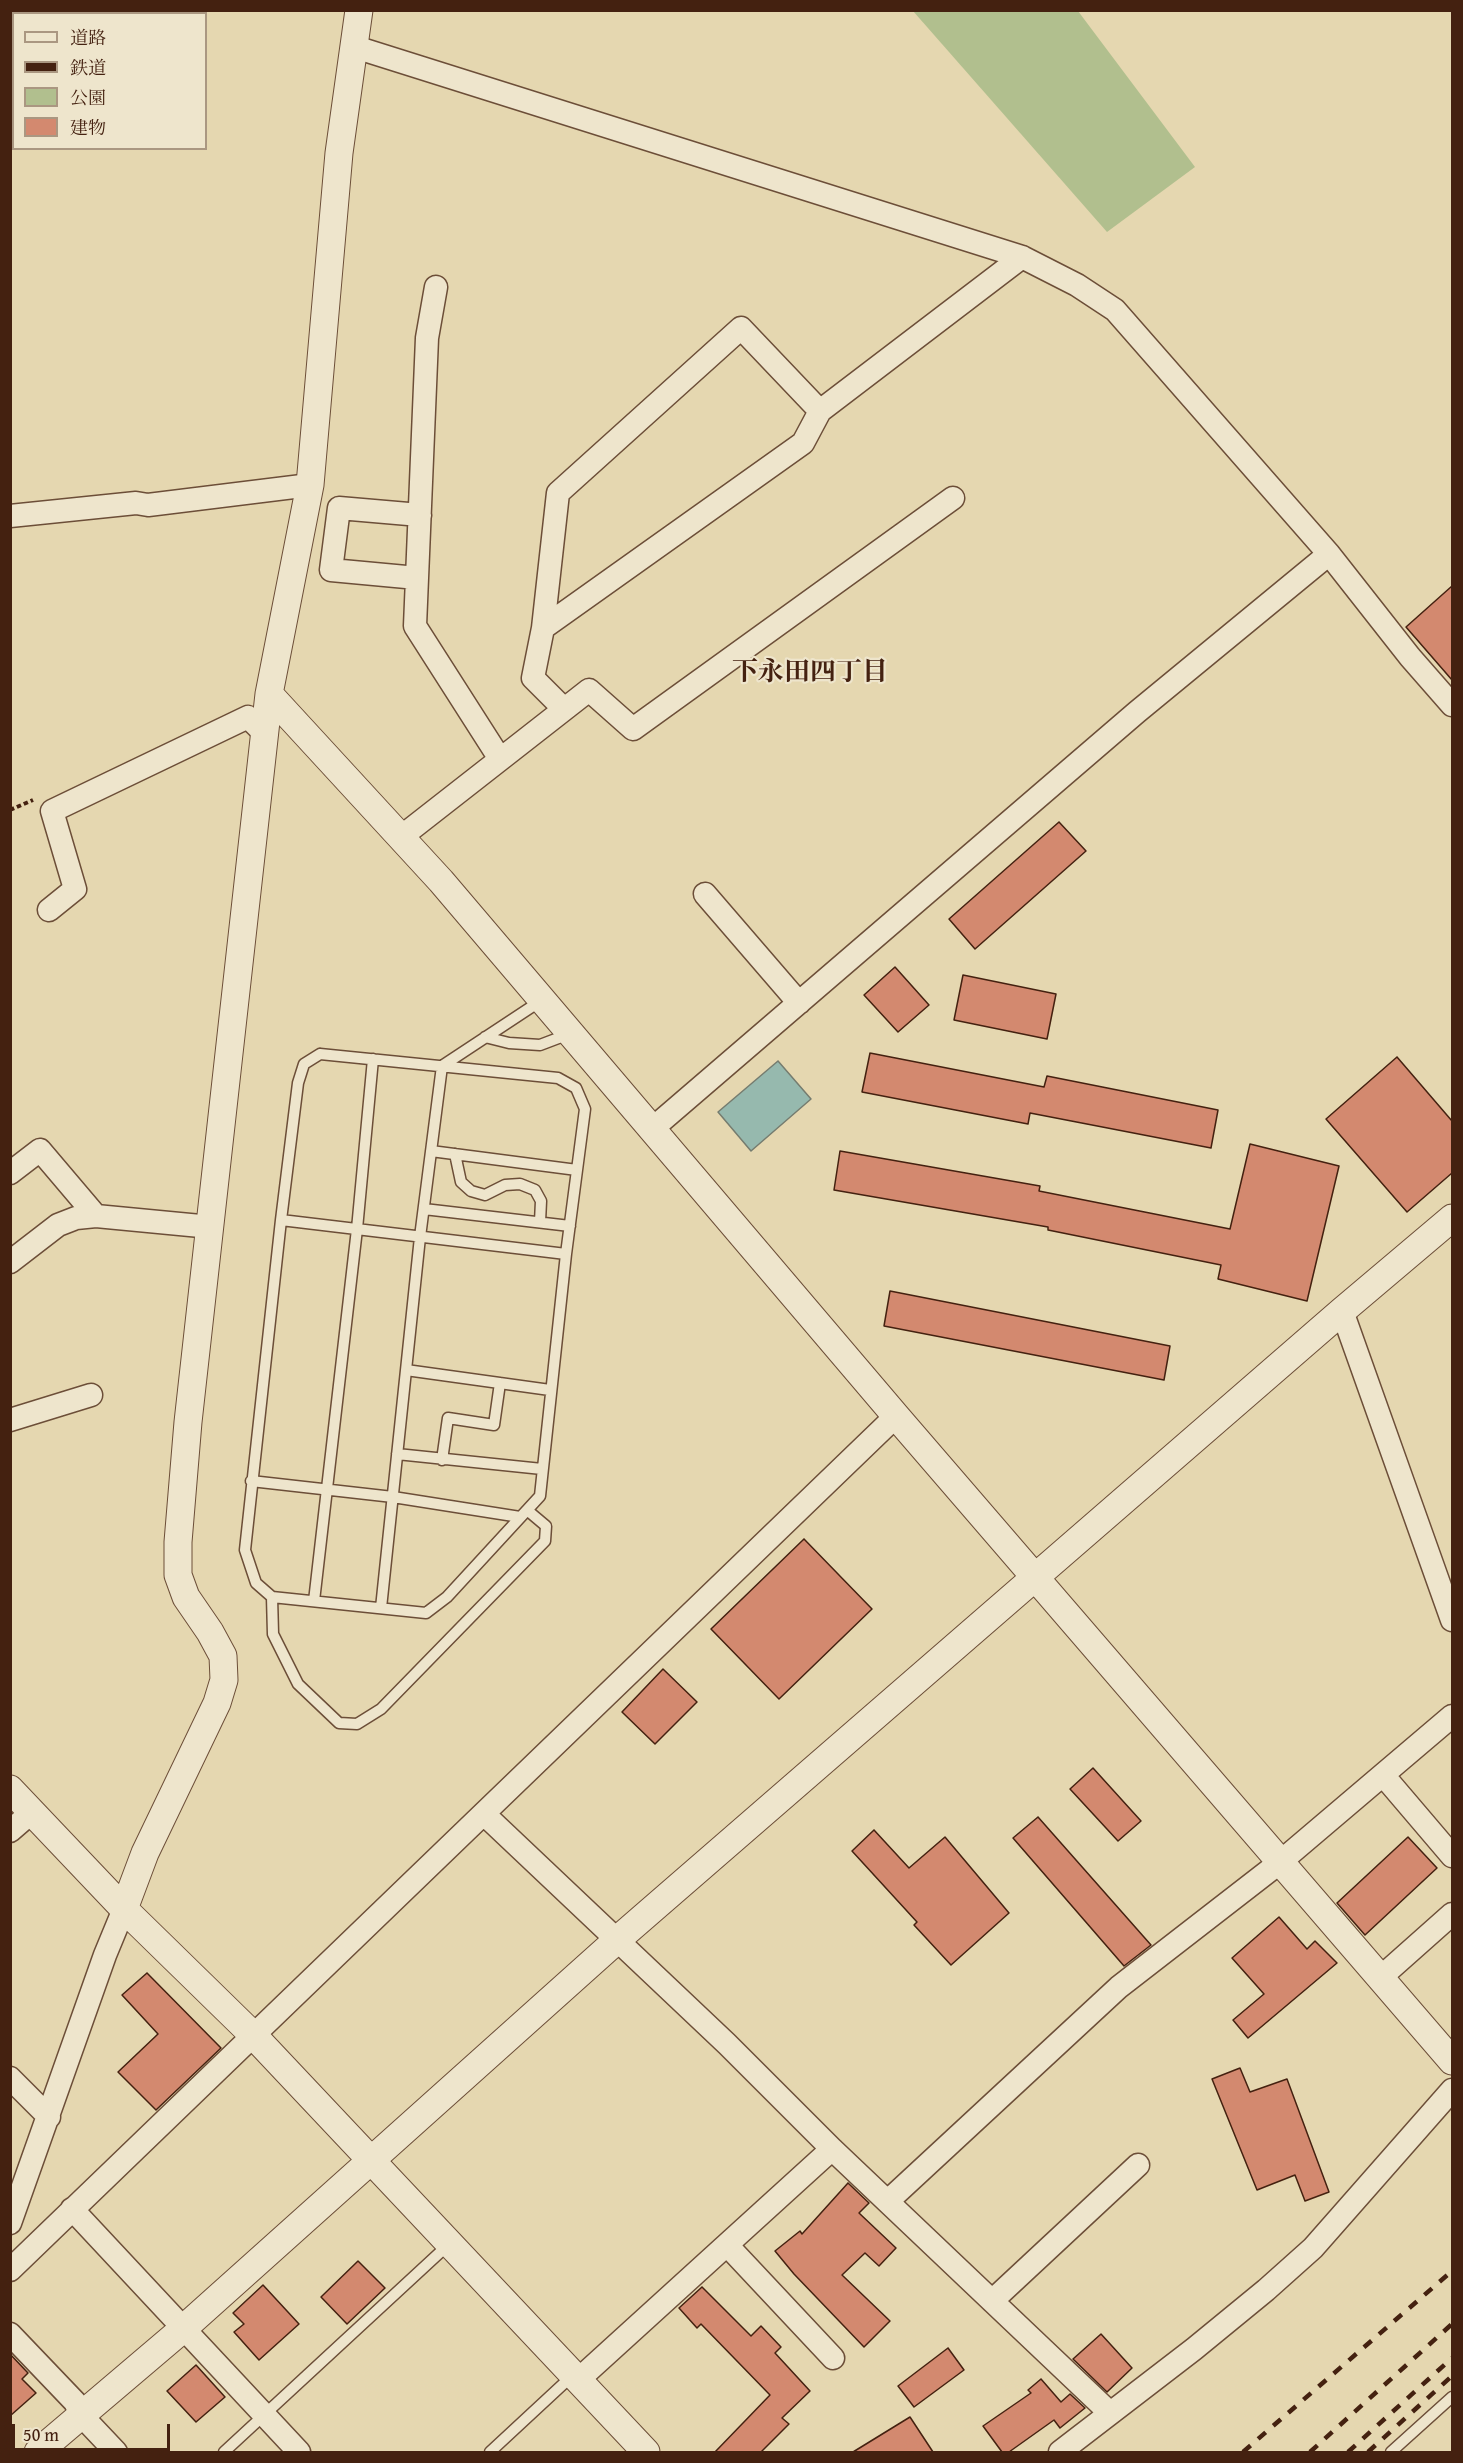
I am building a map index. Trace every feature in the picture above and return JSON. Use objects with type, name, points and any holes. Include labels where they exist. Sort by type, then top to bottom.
[{"type":"street","points":[[10,2223],[105,1955],[145,1853],[217,1703],[224,1680],[223,1656],[186,1597],[178,1575],[178,1542],[188,1422],[264,733],[269,694],[310,485],[339,153],[359,10]]},
{"type":"street","points":[[354,47],[1022,257],[1077,285],[1114,310],[1329,554],[1410,657],[1452,705]]},
{"type":"street","points":[[543,628],[803,443],[820,411],[1022,257]]},
{"type":"street","points":[[436,287],[427,338],[415,626],[500,759]]},
{"type":"street","points":[[564,709],[533,678],[543,628],[558,493],[741,328],[820,411]]},
{"type":"street","points":[[10,516],[136,503],[148,505],[310,485]]},
{"type":"street","points":[[400,837],[589,690],[633,729],[953,498]]},
{"type":"street","points":[[417,578],[331,570],[339,508],[420,514]]},
{"type":"street","points":[[652,1129],[1137,712],[1329,554]]},
{"type":"street","points":[[269,694],[441,881],[896,1416],[1452,2061]]},
{"type":"street","points":[[49,910],[75,889],[52,811],[248,717],[264,733]]},
{"type":"street","points":[[705,894],[799,1003]]},
{"type":"street","points":[[10,1173],[40,1150],[96,1216]]},
{"type":"street","points":[[10,1262],[58,1225],[76,1218],[96,1216],[211,1227]]},
{"type":"street","points":[[38,2452],[184,2328],[371,2163],[617,1940],[1452,1218]]},
{"type":"street","points":[[1342,1311],[1452,1620]]},
{"type":"street","points":[[10,1420],[91,1395]]},
{"type":"street","points":[[10,2270],[485,1815],[896,1416]]},
{"type":"street","points":[[888,2201],[1119,1987],[1280,1863],[1452,1716]]},
{"type":"street","points":[[1383,1775],[1452,1856]]},
{"type":"street","points":[[10,1789],[124,1909],[253,2035],[371,2163],[646,2452]]},
{"type":"street","points":[[10,1831],[32,1812]]},
{"type":"street","points":[[485,1815],[727,2044],[832,2150],[1110,2413]]},
{"type":"street","points":[[1380,1978],[1452,1914]]},
{"type":"street","points":[[10,2078],[49,2117]]},
{"type":"street","points":[[1060,2452],[1203,2342],[1313,2248],[1452,2090]]},
{"type":"street","points":[[575,2377],[832,2150]]},
{"type":"street","points":[[992,2301],[1138,2165]]},
{"type":"street","points":[[72,2209],[299,2452]]},
{"type":"street","points":[[727,2244],[833,2358]]},
{"type":"street","points":[[10,2334],[75,2402],[81,2415],[116,2452]]},
{"type":"lane","points":[[381,1608],[420,1237],[442,1066],[542,1000]]},
{"type":"lane","points":[[485,1037],[509,1043],[540,1045],[570,1033]]},
{"type":"lane","points":[[320,1054],[442,1066],[558,1078],[576,1088],[585,1109],[550,1390],[540,1496],[447,1597],[426,1613],[272,1597],[256,1583],[245,1550],[280,1220],[298,1083],[304,1064],[320,1054]]},
{"type":"lane","points":[[314,1601],[357,1229],[374,1059]]},
{"type":"lane","points":[[431,1150],[577,1170]]},
{"type":"lane","points":[[455,1154],[461,1182],[471,1191],[484,1195],[506,1185],[520,1184],[535,1190],[541,1201],[540,1222]]},
{"type":"lane","points":[[424,1209],[570,1226]]},
{"type":"lane","points":[[280,1220],[566,1254]]},
{"type":"lane","points":[[406,1371],[550,1390]]},
{"type":"lane","points":[[442,1460],[448,1418],[494,1425],[500,1383]]},
{"type":"lane","points":[[397,1454],[542,1469]]},
{"type":"lane","points":[[251,1481],[524,1514],[546,1526],[545,1541],[381,1709],[357,1724],[339,1723],[298,1684],[273,1634],[272,1597]]},
{"type":"lane","points":[[224,2452],[449,2244]]},
{"type":"lane","points":[[490,2452],[575,2377]]},
{"type":"lane","points":[[1391,2452],[1452,2397]]},
{"type":"green space","points":[[913,11],[1078,11],[1195,167],[1107,232]]},
{"type":"water","points":[[778,1061],[811,1099],[751,1151],[718,1112]]},
{"type":"building","points":[[1452,586],[1452,680],[1406,627]]},
{"type":"building","points":[[1059,822],[1086,851],[975,949],[949,919]]},
{"type":"building","points":[[895,967],[929,1005],[898,1032],[864,995]]},
{"type":"building","points":[[963,975],[1056,994],[1047,1039],[954,1020]]},
{"type":"building","points":[[870,1053],[1044,1087],[1047,1076],[1218,1110],[1211,1148],[1030,1113],[1028,1124],[862,1092]]},
{"type":"building","points":[[1397,1057],[1452,1121],[1452,1173],[1407,1212],[1326,1119]]},
{"type":"building","points":[[1250,1144],[1339,1166],[1307,1301],[1218,1279],[1221,1265],[1048,1230],[1048,1227],[834,1190],[840,1151],[1040,1186],[1039,1191],[1230,1229]]},
{"type":"building","points":[[890,1291],[1170,1346],[1164,1380],[884,1326]]},
{"type":"building","points":[[804,1539],[872,1609],[779,1699],[711,1629]]},
{"type":"building","points":[[663,1669],[697,1702],[655,1744],[622,1712]]},
{"type":"building","points":[[1093,1768],[1141,1821],[1118,1841],[1070,1789]]},
{"type":"building","points":[[1038,1817],[1151,1945],[1124,1966],[1013,1838]]},
{"type":"building","points":[[874,1830],[909,1868],[945,1837],[1009,1913],[951,1965],[914,1925],[917,1922],[852,1851]]},
{"type":"building","points":[[1408,1837],[1437,1868],[1365,1935],[1337,1903]]},
{"type":"building","points":[[1279,1917],[1307,1949],[1315,1941],[1337,1963],[1248,2038],[1233,2020],[1264,1994],[1232,1958]]},
{"type":"building","points":[[147,1973],[221,2048],[156,2110],[118,2072],[158,2034],[122,1995]]},
{"type":"building","points":[[1240,2068],[1250,2092],[1287,2079],[1329,2192],[1305,2201],[1295,2175],[1257,2190],[1212,2079]]},
{"type":"building","points":[[848,2183],[869,2203],[859,2213],[896,2248],[879,2266],[865,2253],[842,2275],[890,2321],[864,2347],[775,2251],[800,2231],[802,2234]]},
{"type":"building","points":[[358,2261],[385,2288],[347,2324],[321,2297]]},
{"type":"building","points":[[263,2285],[299,2324],[259,2360],[234,2332],[244,2324],[233,2313]]},
{"type":"building","points":[[702,2287],[751,2336],[761,2326],[781,2347],[775,2353],[810,2391],[782,2418],[789,2424],[761,2452],[715,2452],[770,2395],[701,2324],[697,2328],[679,2308]]},
{"type":"building","points":[[1101,2334],[1132,2368],[1107,2392],[1073,2359]]},
{"type":"building","points":[[948,2348],[964,2370],[914,2407],[898,2386]]},
{"type":"building","points":[[10,2354],[28,2373],[22,2379],[36,2393],[10,2416]]},
{"type":"building","points":[[196,2365],[225,2397],[196,2422],[167,2391]]},
{"type":"building","points":[[1041,2379],[1061,2402],[1070,2394],[1085,2408],[1060,2428],[1054,2420],[1009,2452],[1002,2452],[983,2426],[1031,2393],[1028,2390]]},
{"type":"building","points":[[910,2417],[933,2452],[853,2452]]},
{"type":"railway","points":[[1243,2452],[1452,2271]]},
{"type":"railway","points":[[1310,2452],[1452,2324]]},
{"type":"railway","points":[[1348,2452],[1452,2358]]},
{"type":"railway","points":[[1368,2452],[1452,2376]]},
{"type":"district","name":"下永田四丁目","points":[[810,673]]}]
